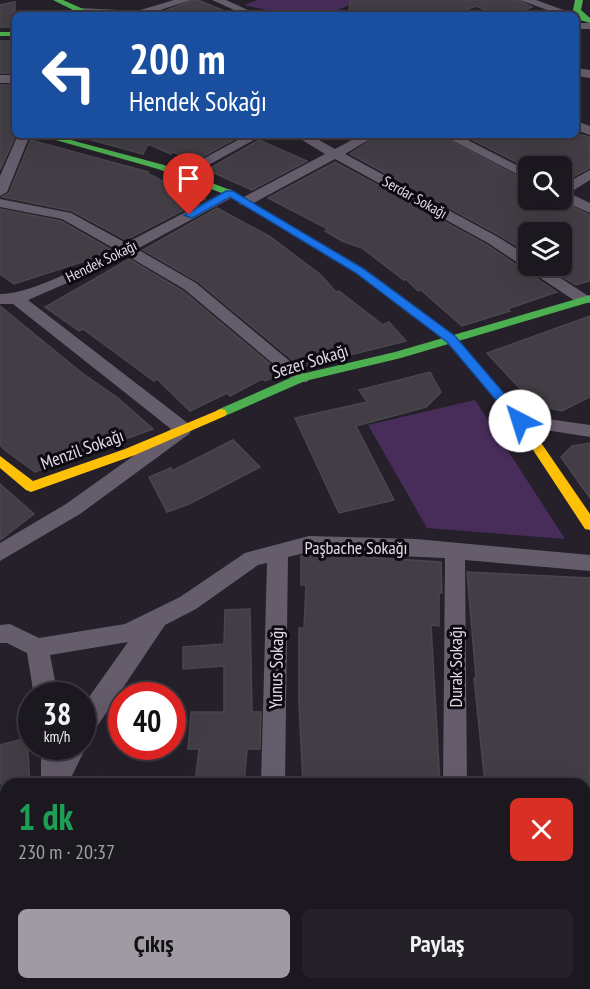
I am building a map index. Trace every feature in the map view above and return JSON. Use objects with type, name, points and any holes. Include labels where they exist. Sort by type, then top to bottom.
[{"type":"street","points":[[57,0],[75,12]]},
{"type":"street","points":[[147,12],[186,0]]},
{"type":"street","points":[[217,0],[247,12]]},
{"type":"street","points":[[232,6],[251,0]]},
{"type":"street","points":[[534,1],[561,12]]},
{"type":"street","points":[[0,192],[23,138]]},
{"type":"street","points":[[53,138],[182,174],[230,193],[360,271],[451,339],[520,421],[590,525]]},
{"type":"street","points":[[182,174],[251,138]]},
{"type":"street","name":"Serdar Sokağı","points":[[306,138],[493,240],[518,256]]},
{"type":"street","points":[[245,202],[366,138]]},
{"type":"street","points":[[454,138],[518,171]]},
{"type":"street","points":[[572,186],[590,174]]},
{"type":"street","name":"Hendek Sokağı","points":[[9,299],[92,267],[230,193]]},
{"type":"street","points":[[572,199],[590,209]]},
{"type":"street","points":[[0,203],[66,216],[127,249],[190,286],[301,378]]},
{"type":"street","points":[[549,276],[587,299]]},
{"type":"street","points":[[0,553],[73,509],[183,429],[9,299]]},
{"type":"street","name":"Sezer Sokağı","points":[[183,429],[301,378],[451,339],[587,299]]},
{"type":"street","points":[[520,421],[590,431]]},
{"type":"street","name":"Menzil Sokağı","points":[[0,461],[31,487],[130,452],[183,429]]},
{"type":"street","name":"Paşbache Sokağı","points":[[37,648],[128,633],[188,603],[252,559],[309,544],[416,547],[590,563]]},
{"type":"street","name":"Durak Sokağı","points":[[455,550],[455,778]]},
{"type":"street","name":"Yunus Sokağı","points":[[273,778],[278,552]]},
{"type":"street","points":[[96,707],[159,617]]},
{"type":"street","points":[[0,634],[10,633],[37,648],[43,682]]},
{"type":"street","points":[[54,760],[55,778]]},
{"type":"street","points":[[58,778],[67,760]]},
{"type":"shaded area","points":[[257,0],[362,0],[332,12],[276,12],[244,5]]},
{"type":"shaded area","points":[[475,400],[565,539],[427,528],[368,425]]},
{"type":"building","points":[[198,0],[227,12],[168,12],[165,11]]},
{"type":"building","points":[[350,0],[518,0],[532,7],[521,12],[491,12],[475,6],[462,12],[349,12]]},
{"type":"building","points":[[15,2],[12,27],[0,27],[0,5]]},
{"type":"building","points":[[0,41],[12,41],[12,73],[0,73]]},
{"type":"building","points":[[0,85],[12,85],[12,138],[15,138],[0,170]]},
{"type":"building","points":[[579,135],[583,135],[590,137],[590,168],[572,177],[572,156],[518,156],[518,163],[469,138],[579,138]]},
{"type":"building","points":[[32,138],[34,141],[148,172],[176,188],[180,186],[205,199],[126,240],[72,211],[2,197],[9,193]]},
{"type":"building","points":[[84,138],[237,138],[195,161],[148,144],[143,154]]},
{"type":"building","points":[[374,138],[446,138],[518,177],[518,210],[572,210],[572,206],[590,215],[590,281],[576,285],[561,276],[572,276],[572,222],[518,222],[518,247],[350,154]]},
{"type":"building","points":[[259,140],[307,161],[252,190],[207,170]]},
{"type":"building","points":[[335,162],[487,245],[518,266],[518,276],[533,276],[557,292],[507,309],[510,311],[462,326],[421,290],[418,291],[406,279],[404,280],[362,248],[342,241],[325,231],[328,229],[268,198]]},
{"type":"building","points":[[217,208],[269,236],[321,275],[336,292],[339,291],[383,325],[389,322],[406,341],[301,367],[197,281],[143,250]]},
{"type":"building","points":[[0,209],[61,221],[110,249],[88,260],[14,284],[0,274]]},
{"type":"building","points":[[129,259],[183,291],[282,374],[265,381],[262,379],[230,396],[227,393],[190,411],[157,379],[154,381],[83,329],[79,331],[45,307]]},
{"type":"building","points":[[0,306],[82,373],[118,398],[153,429],[35,472],[6,451],[0,445]]},
{"type":"building","points":[[590,316],[590,397],[562,411],[545,407],[523,392],[487,353]]},
{"type":"building","points":[[430,372],[441,392],[426,407],[356,426],[394,500],[339,513],[295,418],[367,402],[359,390]]},
{"type":"building","points":[[233,440],[260,467],[189,504],[167,512],[149,477],[171,468],[172,471]]},
{"type":"building","points":[[590,443],[590,498],[561,457],[572,446]]},
{"type":"building","points":[[0,484],[34,514],[0,540]]},
{"type":"building","points":[[334,555],[441,562],[442,593],[439,593],[439,626],[431,625],[440,778],[303,778],[299,704],[299,628],[304,628],[306,585],[301,585],[301,556]]},
{"type":"building","points":[[467,572],[590,578],[590,778],[484,778],[474,678],[476,678]]},
{"type":"building","points":[[250,609],[252,712],[261,712],[260,749],[247,749],[245,778],[196,778],[199,749],[188,749],[191,712],[224,712],[224,666],[183,669],[183,647],[224,644],[225,610]]},
{"type":"building","points":[[18,740],[18,760],[28,760],[30,778],[0,778],[0,745]]},
{"type":"traffic: fast","points":[[57,0],[80,12]]},
{"type":"traffic: fast","points":[[578,12],[579,0]]},
{"type":"traffic: fast","points":[[579,13],[583,18],[590,21]]},
{"type":"traffic: fast","points":[[0,34],[12,34]]},
{"type":"traffic: fast","points":[[53,138],[161,167],[230,193],[360,271],[410,309]]},
{"type":"traffic: fast","points":[[221,413],[301,378],[397,355],[590,298]]},
{"type":"traffic: slow","points":[[410,309],[451,339],[520,421],[590,525]]},
{"type":"traffic: slow","points":[[0,461],[31,487],[130,452],[221,413]]},
{"type":"route","points":[[189,215],[230,193],[360,271],[451,339],[520,421]]}]
